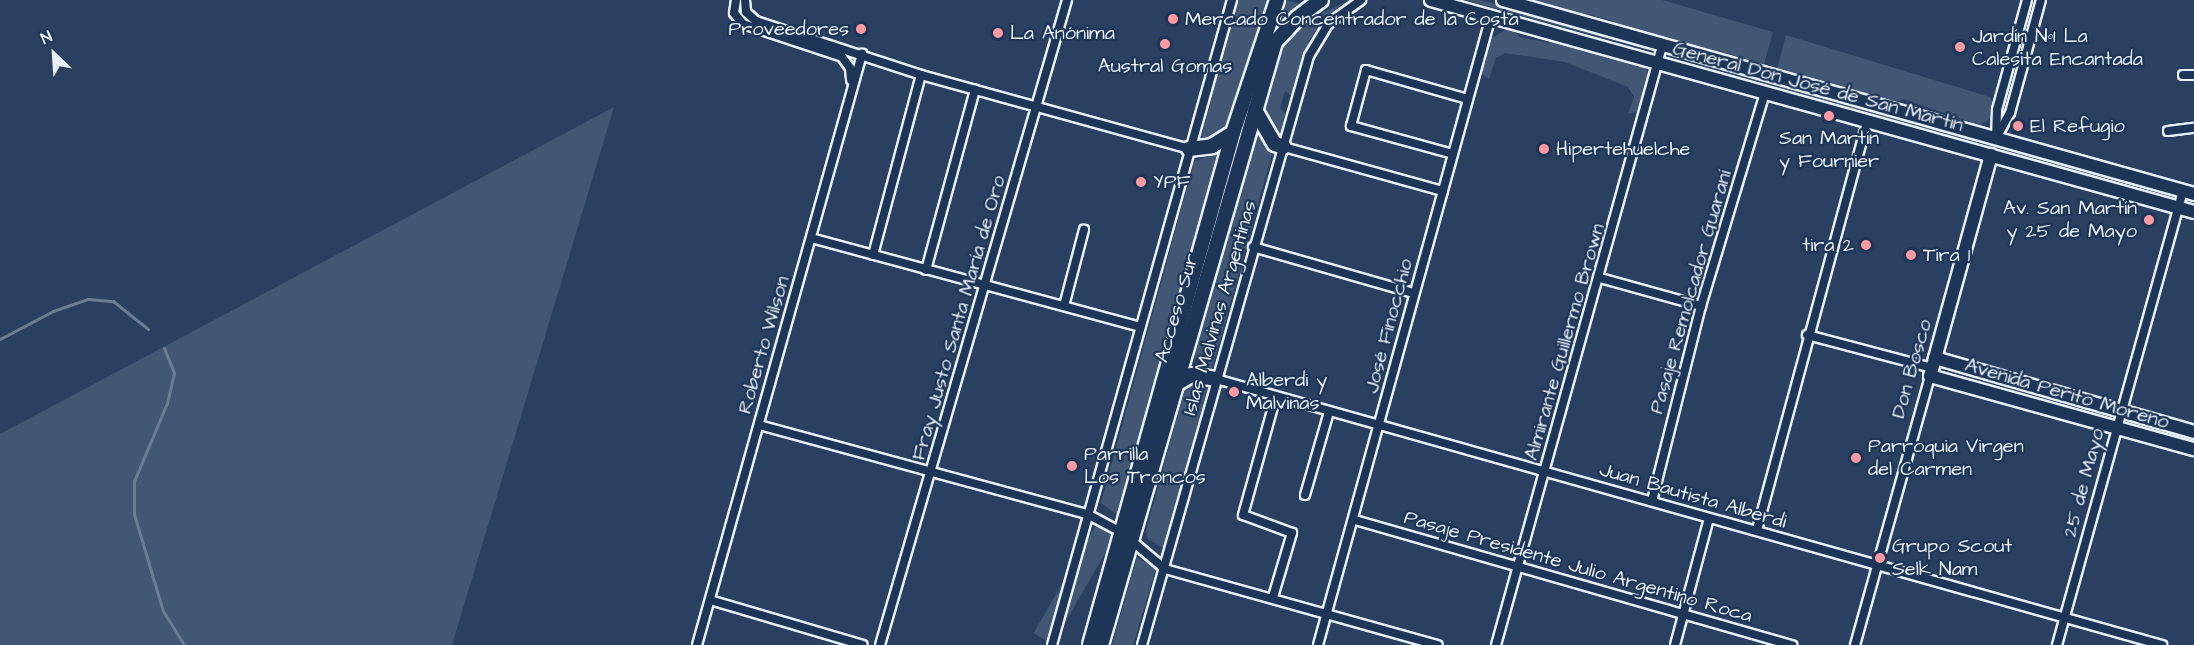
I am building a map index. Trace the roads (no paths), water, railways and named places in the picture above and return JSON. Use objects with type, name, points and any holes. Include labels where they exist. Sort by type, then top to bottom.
[{"type":"main road","name":"Acceso Sur","points":[[1101,645],[1126,537],[1233,133],[1277,0]]},
{"type":"main road","name":"Acceso Sur","points":[[1090,645],[1176,384],[1275,42],[1297,18],[1321,0]]},
{"type":"main road","name":"General Don José de San Martín","points":[[1431,0],[2194,212]]},
{"type":"main road","name":"General Don José de San Martín","points":[[1503,0],[2188,193]]},
{"type":"main road","points":[[1255,110],[1275,144],[1284,147]]},
{"type":"main road","points":[[1189,149],[1208,148],[1233,133]]},
{"type":"main road","name":"Don Bosco","points":[[1933,367],[1991,155]]},
{"type":"main road","name":"Avenida Perito Moreno","points":[[1933,367],[2121,411],[2194,432]]},
{"type":"main road","name":"Avenida Perito Moreno","points":[[1933,367],[2116,428],[2194,450]]},
{"type":"main road","points":[[1176,384],[1191,375],[1216,379]]},
{"type":"street","points":[[736,0],[736,17],[747,26],[842,57],[850,68],[851,93]]},
{"type":"street","points":[[745,0],[746,12],[756,21],[921,75],[1189,149]]},
{"type":"street","name":"Fray Justo Santa María de Oro","points":[[880,645],[1067,0]]},
{"type":"street","points":[[1052,645],[1232,0]]},
{"type":"street","name":"Islas Malvinas Argentinas","points":[[1142,645],[1253,247],[1313,43],[1333,20],[1361,0]]},
{"type":"street","name":"Don Bosco","points":[[1996,138],[1997,110],[2027,0]]},
{"type":"street","name":"Don Bosco","points":[[1991,155],[1996,138],[2010,113],[2041,0]]},
{"type":"street","name":"José Finocchio","points":[[1318,645],[1355,519],[1413,293],[1491,16]]},
{"type":"street","name":"Almirante Guillermo Brown","points":[[1496,645],[1600,278],[1662,46]]},
{"type":"street","name":"Roberto Wilson","points":[[697,645],[862,54]]},
{"type":"street","points":[[1453,154],[1351,126],[1366,70],[1468,99]]},
{"type":"street","points":[[873,255],[921,75]]},
{"type":"street","points":[[2183,75],[2194,75]]},
{"type":"street","points":[[926,270],[975,90]]},
{"type":"street","name":"Pasaje Remolcador Guaraní","points":[[1652,501],[1701,306],[1765,93]]},
{"type":"street","points":[[1757,530],[1807,335],[1867,122]]},
{"type":"street","points":[[2168,131],[2194,128]]},
{"type":"street","points":[[1284,147],[1443,191]]},
{"type":"street","name":"25 de Mayo","points":[[2056,645],[2178,208],[2188,193]]},
{"type":"street","points":[[1064,306],[1084,230]]},
{"type":"street","points":[[811,238],[985,287],[1140,327]]},
{"type":"street","points":[[1253,247],[1413,293]]},
{"type":"street","points":[[1600,278],[1701,306]]},
{"type":"street","name":"Avenida Perito Moreno","points":[[1807,335],[1933,367]]},
{"type":"street","name":"Don Bosco","points":[[1855,645],[1933,367]]},
{"type":"street","name":"Juan Bautista Alberdi","points":[[1216,379],[2162,645]]},
{"type":"street","points":[[1273,597],[1292,532],[1243,515],[1276,396]]},
{"type":"street","points":[[1305,495],[1329,412]]},
{"type":"street","points":[[759,425],[931,474],[1087,514],[1126,537],[1165,569],[1327,612],[1438,645]]},
{"type":"street","points":[[1675,645],[1709,518]]},
{"type":"street","name":"Pasaje Presidente Julio Argentino Roca","points":[[1355,519],[1519,569],[1792,645]]},
{"type":"street","points":[[710,600],[863,645]]},
{"type":"waterway","points":[[0,339],[53,311],[88,299],[113,301],[148,329]]},
{"type":"waterway","points":[[164,348],[174,373],[167,403],[134,481],[134,514],[163,611],[184,645]]},
{"type":"place","name":"Mercado Concentrador de la Costa","points":[[1173,19]]},
{"type":"place","name":"Proveedores","points":[[861,29]]},
{"type":"place","name":"La Anónima","points":[[998,33]]},
{"type":"place","name":"Austral Gomas","points":[[1165,44]]},
{"type":"place","name":"Jardín Nº1 La Calesita Encantada","points":[[1960,47]]},
{"type":"place","name":"San Martín y Fournier","points":[[1829,116]]},
{"type":"place","name":"El Refugio","points":[[2018,126]]},
{"type":"place","name":"Hipertehuelche","points":[[1544,149]]},
{"type":"place","name":"YPF","points":[[1141,182]]},
{"type":"place","name":"Av. San Martín y 25 de Mayo","points":[[2149,220]]},
{"type":"place","name":"tira 2","points":[[1866,245]]},
{"type":"place","name":"Tira 1","points":[[1911,255]]},
{"type":"place","name":"Alberdi y Malvinas","points":[[1234,392]]},
{"type":"place","name":"Parroquia Virgen del Carmen","points":[[1856,458]]},
{"type":"place","name":"Parrilla Los Troncos","points":[[1072,466]]},
{"type":"place","name":"Grupo Scout Selk Nam","points":[[1880,558]]}]
